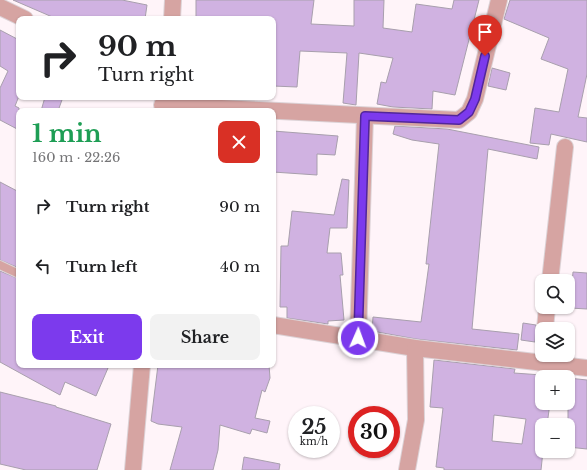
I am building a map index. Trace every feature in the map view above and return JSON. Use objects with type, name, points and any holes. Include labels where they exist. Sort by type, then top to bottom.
[{"type":"street","points":[[172,16],[173,0]]},
{"type":"street","points":[[276,111],[459,120],[469,112],[475,99],[498,0]]},
{"type":"street","points":[[0,6],[19,16]]},
{"type":"street","points":[[162,104],[230,108]]},
{"type":"street","points":[[358,338],[365,116]]},
{"type":"street","points":[[551,274],[565,147]]},
{"type":"street","points":[[276,325],[415,348],[535,357]]},
{"type":"street","points":[[407,470],[416,420],[415,348]]},
{"type":"street","points":[[560,362],[587,368]]},
{"type":"street","points":[[133,470],[142,368]]},
{"type":"lane","points":[[0,265],[16,273]]},
{"type":"building","points":[[13,0],[122,0],[147,5],[145,16],[50,16]]},
{"type":"building","points":[[196,0],[314,0],[311,24],[354,26],[354,0],[384,0],[383,28],[412,32],[416,4],[452,9],[454,0],[479,0],[455,95],[433,91],[432,109],[393,107],[377,104],[381,82],[386,83],[393,58],[359,53],[356,105],[343,103],[347,53],[300,51],[297,87],[276,86],[276,16],[196,16]]},
{"type":"building","points":[[510,0],[587,0],[587,74],[578,117],[587,118],[587,142],[551,134],[549,145],[530,143],[535,108],[559,112],[568,69],[541,59],[549,38],[504,19]]},
{"type":"building","points":[[0,30],[16,38],[16,100],[17,100],[15,106],[19,108],[16,108],[16,128],[0,120],[0,88],[8,71],[0,66]]},
{"type":"building","points":[[492,68],[510,73],[506,90],[488,86]]},
{"type":"building","points":[[44,100],[62,100],[59,108],[42,108]]},
{"type":"building","points":[[395,126],[447,129],[539,147],[537,159],[488,149],[472,329],[519,334],[517,350],[416,339],[372,331],[373,317],[421,322],[429,264],[426,264],[439,144],[412,140],[393,134]]},
{"type":"building","points":[[276,131],[338,136],[335,155],[317,154],[317,175],[276,172]]},
{"type":"building","points":[[342,179],[349,180],[347,228],[330,228],[327,253],[341,253],[343,275],[340,275],[344,320],[328,321],[328,324],[287,318],[287,307],[280,307],[281,246],[288,246],[292,211],[334,215]]},
{"type":"building","points":[[0,182],[16,190],[16,267],[0,260]]},
{"type":"building","points":[[0,271],[16,278],[16,368],[108,368],[96,396],[65,382],[60,395],[0,362]]},
{"type":"building","points":[[573,272],[587,273],[587,309],[575,308],[575,274],[573,274]]},
{"type":"building","points":[[523,323],[535,325],[535,342],[521,340]]},
{"type":"building","points":[[434,360],[515,369],[514,373],[535,374],[535,410],[549,410],[548,418],[535,418],[535,458],[542,458],[541,470],[444,470],[444,468],[436,467],[443,408],[430,407]],"holes":[[[494,415],[526,419],[522,444],[492,441]]]},
{"type":"building","points":[[158,368],[269,368],[270,378],[265,392],[262,390],[255,418],[270,421],[267,433],[252,429],[250,434],[220,425],[218,450],[213,470],[170,470],[182,427],[158,424],[151,421]]},
{"type":"building","points":[[575,379],[587,380],[587,449],[575,448],[575,418],[568,418],[568,410],[575,410]]},
{"type":"building","points":[[0,392],[56,406],[111,424],[97,470],[26,470],[0,464]]},
{"type":"building","points":[[244,457],[280,464],[279,470],[242,470]]},
{"type":"route","points":[[358,338],[365,116],[459,120],[469,112],[475,99],[485,56]]}]
